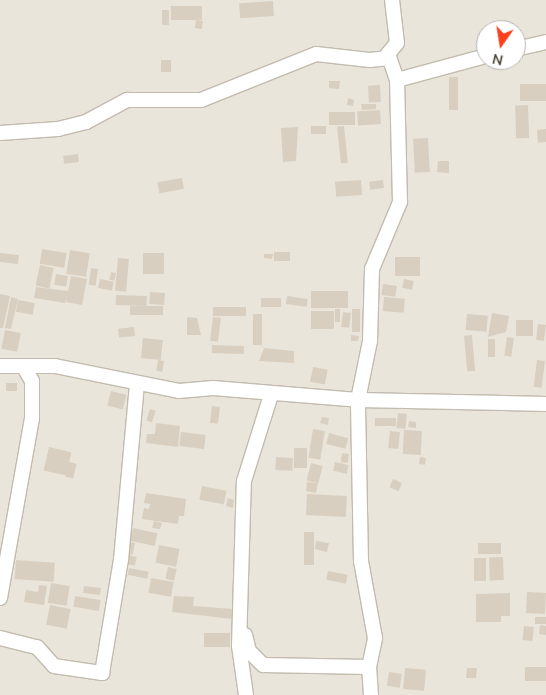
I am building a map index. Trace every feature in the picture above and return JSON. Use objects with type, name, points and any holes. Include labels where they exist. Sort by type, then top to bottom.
[{"type":"street","points":[[0,133],[68,127],[127,100],[201,100],[316,54],[370,60],[389,58],[388,54],[397,42],[392,0]]},
{"type":"street","points":[[526,47],[546,42]]},
{"type":"street","points":[[371,695],[369,667],[375,638],[361,560],[358,400],[370,341],[372,269],[400,202],[397,80],[388,54]]},
{"type":"street","points":[[397,80],[476,59]]},
{"type":"street","points":[[0,366],[55,366],[179,391],[213,388],[271,395],[358,400],[546,404]]},
{"type":"street","points":[[0,598],[32,419],[32,381],[24,367]]},
{"type":"street","points":[[0,638],[37,647],[54,666],[102,673],[121,560],[137,384]]},
{"type":"street","points":[[246,695],[239,612],[244,481],[271,395]]},
{"type":"street","points":[[239,612],[249,651],[263,665],[369,667]]},
{"type":"shaded area","points":[[0,0],[546,0],[546,695],[0,695]]},
{"type":"building","points":[[273,1],[274,16],[240,18],[239,3]]},
{"type":"building","points":[[171,6],[202,6],[202,20],[171,20]]},
{"type":"building","points":[[162,10],[169,10],[169,25],[162,25]]},
{"type":"building","points":[[196,20],[203,21],[202,29],[195,28]]},
{"type":"building","points":[[161,60],[171,60],[171,72],[161,72]]},
{"type":"building","points":[[449,77],[458,77],[458,110],[449,110]]},
{"type":"building","points":[[329,81],[340,81],[339,89],[329,88]]},
{"type":"building","points":[[520,84],[546,84],[546,101],[520,101]]},
{"type":"building","points":[[380,85],[381,102],[369,103],[368,86]]},
{"type":"building","points":[[348,98],[354,100],[353,106],[347,105]]},
{"type":"building","points":[[361,104],[376,104],[376,109],[362,110]]},
{"type":"building","points":[[515,105],[528,105],[529,138],[516,138]]},
{"type":"building","points":[[380,110],[381,124],[358,126],[357,112]]},
{"type":"building","points":[[329,112],[355,112],[355,125],[329,125]]},
{"type":"building","points":[[311,126],[326,126],[326,134],[311,134]]},
{"type":"building","points":[[344,126],[348,163],[341,164],[337,127]]},
{"type":"building","points":[[298,127],[296,161],[283,162],[281,128]]},
{"type":"building","points":[[546,129],[546,142],[538,143],[537,130]]},
{"type":"building","points":[[428,138],[430,172],[415,173],[413,139]]},
{"type":"building","points":[[78,154],[79,162],[64,164],[63,156]]},
{"type":"building","points":[[438,161],[449,161],[449,173],[437,172]]},
{"type":"building","points":[[182,178],[184,189],[159,193],[157,182]]},
{"type":"building","points":[[361,180],[362,195],[336,197],[335,182]]},
{"type":"building","points":[[383,180],[384,188],[370,190],[369,182]]},
{"type":"building","points":[[42,249],[67,253],[64,268],[40,264]]},
{"type":"building","points":[[70,250],[90,253],[86,277],[66,274]]},
{"type":"building","points":[[274,252],[290,252],[290,261],[274,261]]},
{"type":"building","points":[[0,253],[19,255],[18,264],[0,262]]},
{"type":"building","points":[[143,253],[164,253],[164,274],[143,274]]},
{"type":"building","points":[[264,254],[273,254],[272,259],[264,258]]},
{"type":"building","points":[[395,257],[420,257],[420,276],[395,276]]},
{"type":"building","points":[[118,258],[129,259],[126,292],[115,291]]},
{"type":"building","points":[[40,265],[54,268],[49,288],[36,286]]},
{"type":"building","points":[[91,268],[98,269],[96,286],[89,285]]},
{"type":"building","points":[[111,272],[116,273],[114,281],[109,280]]},
{"type":"building","points":[[56,274],[68,276],[66,287],[54,285]]},
{"type":"building","points":[[71,276],[87,279],[82,305],[66,302],[67,295],[65,303],[34,298],[36,287],[68,291]]},
{"type":"building","points":[[100,279],[114,282],[112,291],[98,288]]},
{"type":"building","points":[[404,279],[414,281],[412,290],[402,288]]},
{"type":"building","points":[[383,284],[397,286],[395,297],[381,295]]},
{"type":"building","points":[[311,291],[348,291],[348,308],[311,308]]},
{"type":"building","points":[[150,292],[165,293],[164,305],[149,304]]},
{"type":"building","points":[[0,294],[10,296],[3,328],[0,328]]},
{"type":"building","points":[[116,295],[147,296],[147,306],[116,305]]},
{"type":"building","points":[[287,296],[308,299],[307,307],[286,304]]},
{"type":"building","points":[[11,297],[18,299],[11,329],[5,328]]},
{"type":"building","points":[[384,297],[405,299],[404,313],[383,311]]},
{"type":"building","points":[[261,298],[281,298],[281,307],[261,307]]},
{"type":"building","points":[[18,300],[35,303],[33,315],[16,312]]},
{"type":"building","points":[[130,306],[163,306],[163,315],[130,315]]},
{"type":"building","points":[[213,307],[246,307],[246,316],[213,316]]},
{"type":"building","points":[[335,309],[340,309],[340,322],[335,322]]},
{"type":"building","points":[[352,309],[360,309],[360,332],[352,332]]},
{"type":"building","points":[[311,311],[334,311],[334,329],[311,329]]},
{"type":"building","points":[[343,312],[351,313],[349,328],[341,327]]},
{"type":"building","points":[[492,313],[509,316],[506,332],[488,337]]},
{"type":"building","points":[[253,314],[262,314],[262,345],[253,345]]},
{"type":"building","points":[[467,314],[488,316],[487,332],[466,330]]},
{"type":"building","points":[[187,317],[197,318],[201,335],[187,335]]},
{"type":"building","points":[[213,317],[221,318],[218,342],[210,341]]},
{"type":"building","points":[[516,320],[533,320],[533,336],[516,336]]},
{"type":"building","points":[[538,324],[546,325],[544,341],[536,340]]},
{"type":"building","points":[[134,327],[135,336],[119,338],[118,329]]},
{"type":"building","points":[[5,330],[21,333],[17,352],[1,349]]},
{"type":"building","points":[[351,335],[359,336],[358,341],[351,341]]},
{"type":"building","points":[[472,335],[475,371],[467,372],[464,336]]},
{"type":"building","points":[[507,337],[514,338],[511,357],[504,356]]},
{"type":"building","points":[[143,338],[163,340],[161,360],[141,358]]},
{"type":"building","points":[[488,339],[495,339],[495,357],[488,357]]},
{"type":"building","points":[[212,345],[244,346],[244,354],[212,353]]},
{"type":"building","points":[[264,348],[294,351],[294,363],[259,361]]},
{"type":"building","points":[[158,360],[164,361],[162,372],[156,371]]},
{"type":"building","points":[[537,360],[545,361],[542,388],[534,387]]},
{"type":"building","points":[[313,367],[328,370],[325,385],[310,382]]},
{"type":"building","points":[[6,383],[17,383],[17,391],[6,391]]},
{"type":"building","points":[[111,391],[127,395],[123,409],[107,406]]},
{"type":"building","points":[[212,406],[220,407],[218,424],[210,423]]},
{"type":"building","points":[[150,409],[156,411],[152,422],[146,420]]},
{"type":"building","points":[[398,413],[407,414],[405,429],[396,428]]},
{"type":"building","points":[[322,417],[329,418],[328,425],[320,423]]},
{"type":"building","points":[[375,418],[396,418],[396,426],[375,426]]},
{"type":"building","points":[[409,421],[416,422],[416,428],[408,427]]},
{"type":"building","points":[[156,423],[180,426],[178,447],[146,443],[147,434],[155,434]]},
{"type":"building","points":[[313,429],[325,431],[320,460],[308,458]]},
{"type":"building","points":[[404,430],[422,431],[421,455],[403,454]]},
{"type":"building","points":[[390,431],[400,432],[398,449],[388,448]]},
{"type":"building","points":[[181,432],[206,435],[204,449],[179,446]]},
{"type":"building","points":[[329,433],[348,438],[345,449],[326,444]]},
{"type":"building","points":[[49,447],[71,452],[66,476],[44,470]]},
{"type":"building","points":[[294,448],[307,448],[307,468],[294,468]]},
{"type":"building","points":[[342,453],[349,454],[348,463],[341,462]]},
{"type":"building","points":[[276,457],[293,458],[292,471],[275,470]]},
{"type":"building","points":[[420,457],[426,458],[425,465],[419,464]]},
{"type":"building","points":[[69,462],[77,464],[73,478],[65,477]]},
{"type":"building","points":[[335,462],[349,465],[347,474],[333,471]]},
{"type":"building","points":[[311,463],[323,466],[318,483],[307,480]]},
{"type":"building","points":[[393,479],[402,483],[398,491],[389,487]]},
{"type":"building","points":[[307,482],[318,483],[316,493],[306,491]]},
{"type":"building","points":[[202,486],[227,491],[224,505],[199,500]]},
{"type":"building","points":[[146,493],[186,499],[184,516],[179,516],[178,524],[142,519],[144,508],[149,509],[150,504],[144,503]]},
{"type":"building","points":[[307,494],[347,496],[346,517],[306,515]]},
{"type":"building","points":[[228,498],[234,500],[233,508],[226,506]]},
{"type":"building","points":[[154,521],[162,523],[160,529],[152,528]]},
{"type":"building","points":[[133,528],[157,533],[155,546],[130,541]]},
{"type":"building","points":[[304,532],[314,532],[314,565],[304,565]]},
{"type":"building","points":[[316,541],[329,543],[327,552],[315,549]]},
{"type":"building","points":[[130,542],[135,543],[133,555],[128,554]]},
{"type":"building","points":[[478,543],[501,543],[501,554],[478,554]]},
{"type":"building","points":[[159,545],[180,549],[176,567],[156,563]]},
{"type":"building","points":[[128,555],[137,557],[135,566],[126,564]]},
{"type":"building","points":[[489,557],[503,557],[504,580],[490,580]]},
{"type":"building","points":[[474,558],[486,558],[486,581],[474,581]]},
{"type":"building","points":[[16,560],[55,563],[54,582],[15,579]]},
{"type":"building","points":[[168,567],[177,569],[174,581],[165,579]]},
{"type":"building","points":[[129,568],[149,572],[147,579],[128,575]]},
{"type":"building","points":[[328,571],[348,575],[346,584],[326,580]]},
{"type":"building","points":[[151,578],[174,582],[171,597],[148,593]]},
{"type":"building","points":[[51,583],[70,586],[67,606],[48,603]]},
{"type":"building","points":[[39,585],[47,586],[44,605],[24,602],[26,590],[38,592]]},
{"type":"building","points":[[84,586],[101,588],[100,595],[83,593]]},
{"type":"building","points":[[527,592],[546,593],[545,614],[526,613]]},
{"type":"building","points":[[510,593],[510,616],[501,616],[501,622],[476,622],[476,594]]},
{"type":"building","points":[[75,596],[101,600],[99,611],[73,607]]},
{"type":"building","points":[[174,596],[194,597],[193,606],[233,609],[232,619],[172,612]]},
{"type":"building","points":[[50,605],[71,609],[67,629],[46,625]]},
{"type":"building","points":[[535,617],[546,617],[546,624],[535,624]]},
{"type":"building","points":[[540,625],[546,626],[546,635],[539,634]]},
{"type":"building","points":[[524,626],[534,627],[532,641],[523,640]]},
{"type":"building","points":[[204,633],[230,633],[230,647],[204,647]]},
{"type":"building","points":[[525,667],[546,667],[546,681],[525,681]]},
{"type":"building","points":[[405,668],[426,670],[424,691],[403,689]]},
{"type":"building","points":[[467,668],[477,668],[476,678],[466,678]]},
{"type":"building","points":[[389,672],[402,674],[400,688],[387,686]]}]
